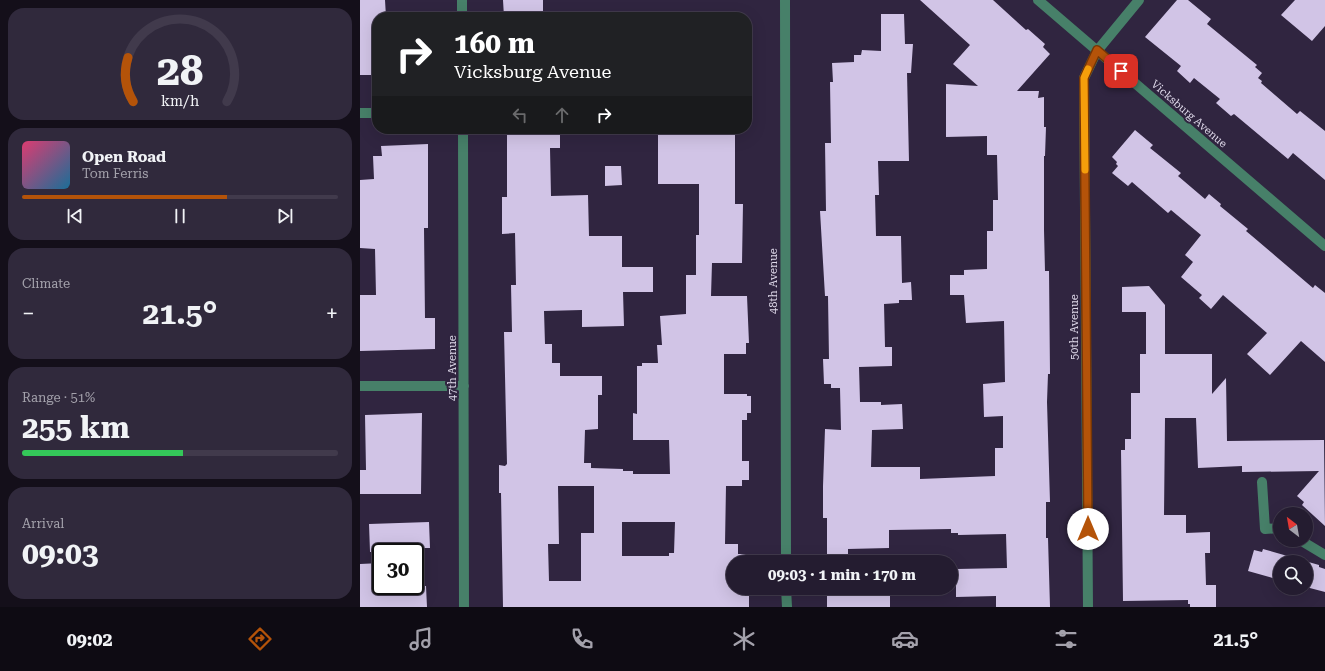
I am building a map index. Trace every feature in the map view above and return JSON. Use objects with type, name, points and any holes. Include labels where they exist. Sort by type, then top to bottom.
[{"type":"street","points":[[462,0],[462,12]]},
{"type":"street","name":"48th Avenue","points":[[785,0],[786,555]]},
{"type":"street","name":"Vicksburg Avenue","points":[[1038,0],[1325,246]]},
{"type":"street","name":"50th Avenue","points":[[1088,607],[1084,78],[1097,50],[1139,0]]},
{"type":"street","points":[[360,114],[372,113]]},
{"type":"street","name":"47th Avenue","points":[[463,134],[464,607]]},
{"type":"street","points":[[360,386],[464,386]]},
{"type":"street","points":[[1262,482],[1265,529],[1273,528]]},
{"type":"street","points":[[1312,547],[1325,555]]},
{"type":"street","points":[[786,595],[786,607]]},
{"type":"building","points":[[360,0],[385,0],[386,12],[372,12],[372,75],[360,75]]},
{"type":"building","points":[[503,0],[543,0],[543,12],[504,12]]},
{"type":"building","points":[[920,0],[993,0],[1026,30],[1028,29],[1045,44],[1043,47],[1050,54],[1017,91],[1039,91],[1038,98],[1044,97],[1044,127],[1046,127],[1044,156],[1044,230],[1045,271],[1049,271],[1050,374],[1048,374],[1047,402],[1050,502],[1046,502],[1046,538],[1048,538],[1050,607],[996,607],[996,596],[956,597],[956,595],[958,595],[958,569],[1007,568],[1006,534],[958,535],[958,533],[951,533],[951,529],[889,530],[889,548],[848,549],[848,555],[827,555],[827,518],[823,518],[825,429],[841,430],[840,388],[831,388],[831,384],[824,384],[823,359],[829,359],[828,296],[825,296],[820,211],[826,211],[825,143],[831,143],[830,82],[833,82],[832,63],[854,62],[854,55],[861,55],[862,50],[881,51],[881,14],[904,14],[905,44],[913,44],[911,73],[907,73],[909,161],[878,161],[879,195],[875,195],[876,236],[901,236],[902,283],[911,282],[912,300],[899,300],[899,303],[884,304],[885,347],[892,347],[892,366],[859,367],[860,402],[881,402],[881,405],[902,404],[903,429],[872,430],[871,467],[920,467],[920,479],[995,476],[995,448],[1003,448],[1003,416],[984,417],[983,384],[1005,382],[1004,321],[966,323],[964,295],[950,295],[950,275],[964,275],[964,270],[987,269],[987,231],[993,231],[993,200],[998,200],[997,155],[987,155],[987,136],[946,137],[946,84],[978,86],[953,64],[970,45]]},
{"type":"building","points":[[1177,0],[1188,0],[1211,19],[1207,24],[1257,65],[1255,67],[1262,73],[1258,78],[1262,81],[1261,83],[1297,114],[1300,111],[1325,131],[1325,180],[1293,153],[1288,159],[1234,114],[1231,116],[1216,103],[1220,99],[1194,78],[1190,83],[1177,71],[1181,66],[1145,37]]},
{"type":"building","points":[[1295,0],[1325,0],[1325,26],[1312,41],[1281,15]]},
{"type":"building","points":[[1135,130],[1153,145],[1150,148],[1181,173],[1178,176],[1205,199],[1209,194],[1221,204],[1220,206],[1248,229],[1246,231],[1313,288],[1315,285],[1325,293],[1325,362],[1301,341],[1270,375],[1247,354],[1267,333],[1223,295],[1211,309],[1199,298],[1202,295],[1181,277],[1193,262],[1185,255],[1201,235],[1171,210],[1168,213],[1132,182],[1128,186],[1112,173],[1118,166],[1116,164],[1117,162],[1112,157]]},
{"type":"building","points":[[507,134],[560,134],[560,148],[550,148],[551,196],[588,195],[589,236],[622,236],[622,267],[653,267],[653,292],[623,292],[624,326],[582,327],[582,310],[544,311],[545,344],[552,344],[552,363],[560,363],[560,376],[602,376],[602,395],[598,395],[598,429],[585,430],[584,463],[591,463],[591,468],[623,469],[623,471],[633,471],[633,474],[670,474],[669,440],[633,440],[633,413],[637,414],[637,366],[642,366],[642,363],[658,363],[657,345],[662,345],[660,316],[686,314],[686,275],[696,275],[696,235],[699,235],[699,184],[658,184],[658,134],[735,134],[735,204],[743,204],[742,263],[712,263],[711,296],[747,296],[749,343],[746,343],[746,354],[724,354],[724,394],[747,394],[747,396],[751,396],[751,413],[747,413],[747,420],[742,420],[742,461],[749,461],[749,480],[742,480],[742,486],[726,486],[725,544],[738,544],[738,554],[747,554],[726,555],[726,595],[749,595],[749,607],[503,607],[501,493],[499,493],[499,465],[505,466],[507,464],[504,332],[512,332],[511,285],[516,285],[515,233],[502,234],[502,197],[507,197]],"holes":[[[558,486],[594,486],[594,533],[581,533],[581,581],[549,581],[548,544],[559,544]],[[622,522],[675,522],[674,553],[669,553],[669,556],[622,556]]]},
{"type":"building","points":[[428,144],[428,228],[424,228],[425,318],[435,318],[435,349],[360,351],[360,295],[376,295],[375,249],[360,248],[360,180],[374,179],[373,156],[382,156],[381,146]]},
{"type":"building","points":[[605,166],[621,166],[622,185],[605,186]]},
{"type":"building","points":[[1149,286],[1165,305],[1165,354],[1212,354],[1212,394],[1226,378],[1227,441],[1324,440],[1325,526],[1313,515],[1313,507],[1304,507],[1302,505],[1304,502],[1297,496],[1319,471],[1242,472],[1242,466],[1198,468],[1196,418],[1165,418],[1164,515],[1186,515],[1186,533],[1210,532],[1210,553],[1205,553],[1206,585],[1216,585],[1216,607],[1190,607],[1188,600],[1123,601],[1121,450],[1125,450],[1125,439],[1131,439],[1131,393],[1140,393],[1140,354],[1146,354],[1146,312],[1122,312],[1122,287]]},
{"type":"building","points":[[422,413],[421,494],[360,494],[360,470],[366,470],[365,415]]},
{"type":"building","points":[[429,522],[430,548],[424,548],[424,543],[372,543],[372,552],[370,552],[369,524]]},
{"type":"building","points":[[1263,549],[1284,555],[1273,555],[1273,578],[1248,571],[1254,550],[1262,552]]},
{"type":"building","points":[[372,563],[372,595],[424,595],[424,586],[426,586],[427,607],[360,607],[360,564]]},
{"type":"building","points":[[1313,563],[1325,569],[1325,592],[1313,589]]},
{"type":"building","points":[[827,595],[890,595],[890,607],[827,607]]},
{"type":"slow traffic","points":[[1085,170],[1084,78],[1088,69]]},
{"type":"route","points":[[1088,529],[1084,78],[1097,50],[1121,71]]}]
